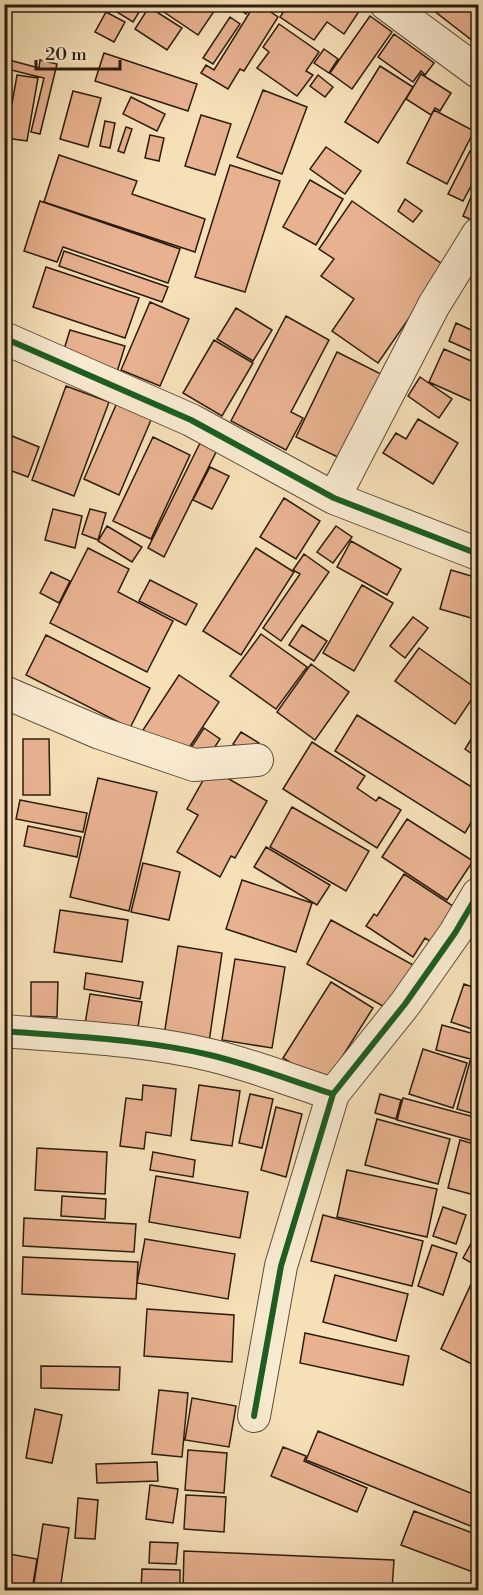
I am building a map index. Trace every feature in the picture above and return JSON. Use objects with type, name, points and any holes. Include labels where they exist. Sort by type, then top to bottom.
[{"type":"street","points":[[386,4],[478,72]]},
{"type":"street","points":[[334,498],[434,305],[478,234]]},
{"type":"street","points":[[4,338],[191,420],[334,498],[478,554]]},
{"type":"street","points":[[4,692],[100,733],[194,765],[257,760]]},
{"type":"street","points":[[254,1416],[281,1266],[333,1094],[405,1004],[455,933],[478,894]]},
{"type":"street","points":[[4,1031],[159,1046],[209,1055],[333,1094]]},
{"type":"building","points":[[114,4],[144,4],[133,22],[112,9]]},
{"type":"building","points":[[164,4],[213,4],[217,7],[198,35],[161,10]]},
{"type":"building","points":[[232,4],[253,4],[246,14]]},
{"type":"building","points":[[255,4],[259,4],[278,17],[244,71],[240,69],[228,89],[201,73],[206,65],[214,70]]},
{"type":"building","points":[[271,4],[287,4],[282,12]]},
{"type":"building","points":[[289,4],[352,4],[360,10],[344,34],[327,22],[314,40],[280,17]]},
{"type":"building","points":[[437,4],[478,4],[478,45],[433,10]]},
{"type":"building","points":[[149,7],[182,28],[167,50],[135,29]]},
{"type":"building","points":[[106,12],[125,22],[114,42],[95,32]]},
{"type":"building","points":[[370,16],[392,32],[352,89],[330,73]]},
{"type":"building","points":[[230,17],[240,24],[213,64],[203,58]]},
{"type":"building","points":[[279,24],[319,52],[306,71],[313,75],[297,96],[257,68],[269,52],[263,47]]},
{"type":"building","points":[[394,34],[434,63],[425,75],[421,71],[413,82],[378,57]]},
{"type":"building","points":[[324,49],[338,59],[329,73],[314,63]]},
{"type":"building","points":[[104,53],[197,84],[188,111],[95,81]]},
{"type":"building","points":[[9,60],[39,68],[40,60],[57,64],[40,134],[31,132],[44,78],[7,69]]},
{"type":"building","points":[[380,66],[413,87],[378,143],[345,122]]},
{"type":"building","points":[[421,74],[451,93],[440,111],[435,108],[431,115],[406,99]]},
{"type":"building","points":[[17,75],[38,78],[27,141],[6,138]]},
{"type":"building","points":[[318,75],[333,87],[325,97],[310,86]]},
{"type":"building","points":[[263,90],[307,107],[282,174],[237,157]]},
{"type":"building","points":[[73,91],[101,98],[88,147],[60,139]]},
{"type":"building","points":[[131,97],[165,114],[157,131],[123,114]]},
{"type":"building","points":[[434,110],[474,131],[447,184],[407,163]]},
{"type":"building","points":[[201,115],[231,124],[215,175],[185,166]]},
{"type":"building","points":[[105,121],[115,123],[110,148],[100,146]]},
{"type":"building","points":[[126,127],[132,129],[124,153],[118,151]]},
{"type":"building","points":[[150,135],[164,138],[159,161],[145,158]]},
{"type":"building","points":[[326,147],[361,171],[345,194],[310,169]]},
{"type":"building","points":[[470,151],[478,155],[478,173],[463,201],[448,194]]},
{"type":"building","points":[[59,155],[137,181],[132,194],[205,219],[195,252],[44,202]]},
{"type":"building","points":[[230,165],[280,181],[245,292],[195,277]]},
{"type":"building","points":[[310,180],[343,199],[316,245],[283,227]]},
{"type":"building","points":[[478,180],[478,223],[463,216]]},
{"type":"building","points":[[405,199],[422,211],[413,222],[398,211]]},
{"type":"building","points":[[40,201],[180,249],[168,283],[63,247],[57,262],[24,251]]},
{"type":"building","points":[[352,201],[445,266],[378,363],[332,331],[354,299],[321,276],[334,259],[319,249]]},
{"type":"building","points":[[64,251],[168,287],[162,302],[59,266]]},
{"type":"building","points":[[46,267],[139,298],[125,338],[33,307]]},
{"type":"building","points":[[150,302],[189,319],[160,386],[121,370]]},
{"type":"building","points":[[236,308],[272,330],[253,361],[217,339]]},
{"type":"building","points":[[286,316],[329,340],[291,412],[303,418],[286,450],[231,421]]},
{"type":"building","points":[[456,323],[478,333],[478,354],[449,341]]},
{"type":"building","points":[[70,330],[125,346],[117,372],[62,356]]},
{"type":"building","points":[[214,340],[253,363],[222,416],[183,393]]},
{"type":"building","points":[[444,349],[478,364],[478,404],[429,382]]},
{"type":"building","points":[[337,352],[383,375],[346,461],[296,437]]},
{"type":"building","points":[[420,377],[452,399],[439,418],[408,396]]},
{"type":"building","points":[[66,386],[109,402],[74,496],[32,480]]},
{"type":"building","points":[[119,398],[154,413],[119,495],[84,479]]},
{"type":"building","points":[[418,419],[458,443],[433,484],[383,453],[396,433],[406,439]]},
{"type":"building","points":[[204,435],[220,444],[164,557],[148,548]]},
{"type":"building","points":[[12,436],[39,447],[28,477],[4,468],[4,456]]},
{"type":"building","points":[[153,437],[190,455],[151,539],[113,521]]},
{"type":"building","points":[[210,467],[229,476],[212,509],[193,500]]},
{"type":"building","points":[[284,498],[320,521],[296,559],[260,537]]},
{"type":"building","points":[[53,509],[82,516],[75,548],[45,540]]},
{"type":"building","points":[[90,509],[106,513],[98,540],[82,534]]},
{"type":"building","points":[[107,526],[142,547],[132,562],[98,541]]},
{"type":"building","points":[[336,526],[352,537],[333,563],[317,552]]},
{"type":"building","points":[[351,541],[401,569],[387,595],[337,567]]},
{"type":"building","points":[[88,548],[129,569],[118,592],[173,621],[147,672],[50,623]]},
{"type":"building","points":[[256,548],[294,572],[241,655],[203,631]]},
{"type":"building","points":[[304,554],[329,572],[281,641],[263,628],[300,574],[293,570]]},
{"type":"building","points":[[451,570],[478,578],[478,620],[440,609]]},
{"type":"building","points":[[51,572],[70,581],[59,603],[40,593]]},
{"type":"building","points":[[150,580],[197,604],[186,625],[139,601]]},
{"type":"building","points":[[362,585],[393,603],[354,671],[323,653]]},
{"type":"building","points":[[413,617],[428,628],[405,658],[390,646]]},
{"type":"building","points":[[302,625],[327,641],[314,661],[289,645]]},
{"type":"building","points":[[261,634],[307,667],[276,709],[230,676]]},
{"type":"building","points":[[46,635],[150,688],[130,728],[26,675]]},
{"type":"building","points":[[419,648],[478,690],[455,724],[395,681]]},
{"type":"building","points":[[311,664],[349,692],[315,740],[277,712]]},
{"type":"building","points":[[179,675],[219,702],[183,757],[143,730]]},
{"type":"building","points":[[357,715],[478,791],[478,811],[465,833],[335,751]]},
{"type":"building","points":[[204,728],[220,739],[207,759],[191,748]]},
{"type":"building","points":[[478,728],[478,758],[465,749]]},
{"type":"building","points":[[241,732],[259,743],[251,755],[233,744]]},
{"type":"building","points":[[23,739],[49,739],[50,795],[23,795]]},
{"type":"building","points":[[312,742],[365,776],[357,788],[376,801],[379,797],[401,810],[377,848],[283,789]]},
{"type":"building","points":[[210,768],[267,801],[235,858],[231,856],[220,877],[177,852],[198,815],[187,809]]},
{"type":"building","points":[[98,778],[157,792],[129,911],[70,897]]},
{"type":"building","points":[[20,800],[87,813],[83,832],[16,819]]},
{"type":"building","points":[[292,807],[369,851],[346,891],[270,847]]},
{"type":"building","points":[[407,819],[473,861],[447,900],[382,857]]},
{"type":"building","points":[[28,826],[81,837],[77,857],[24,846]]},
{"type":"building","points":[[266,847],[330,885],[317,905],[254,867]]},
{"type":"building","points":[[143,863],[180,872],[169,920],[131,912]]},
{"type":"building","points":[[404,874],[459,910],[436,945],[425,938],[413,957],[366,926],[374,914],[377,916]]},
{"type":"building","points":[[242,880],[312,903],[296,952],[226,929]]},
{"type":"building","points":[[60,910],[128,920],[122,962],[54,952]]},
{"type":"building","points":[[331,920],[415,966],[390,1010],[307,964]]},
{"type":"building","points":[[178,946],[222,953],[208,1049],[163,1042]]},
{"type":"building","points":[[235,959],[285,967],[272,1048],[222,1040]]},
{"type":"building","points":[[86,973],[143,982],[140,999],[84,989]]},
{"type":"building","points":[[31,982],[58,982],[57,1017],[31,1016]]},
{"type":"building","points":[[331,982],[373,1008],[325,1084],[283,1058]]},
{"type":"building","points":[[464,984],[478,989],[478,1031],[451,1022]]},
{"type":"building","points":[[90,994],[142,1002],[136,1039],[84,1030]]},
{"type":"building","points":[[442,1025],[478,1035],[478,1061],[436,1050]]},
{"type":"building","points":[[423,1049],[467,1063],[453,1108],[409,1094]]},
{"type":"building","points":[[470,1061],[478,1063],[478,1115],[457,1109]]},
{"type":"building","points":[[143,1085],[176,1089],[171,1136],[146,1132],[144,1149],[120,1146],[126,1098],[142,1100]]},
{"type":"building","points":[[199,1085],[240,1091],[232,1146],[191,1140]]},
{"type":"building","points":[[250,1094],[273,1099],[262,1148],[239,1143]]},
{"type":"building","points":[[380,1094],[401,1100],[396,1119],[375,1113]]},
{"type":"building","points":[[403,1098],[478,1118],[477,1142],[397,1120]]},
{"type":"building","points":[[276,1107],[302,1114],[286,1177],[261,1170]]},
{"type":"building","points":[[377,1119],[450,1139],[438,1184],[365,1165]]},
{"type":"building","points":[[460,1140],[478,1145],[478,1196],[448,1188]]},
{"type":"building","points":[[37,1148],[107,1152],[105,1194],[35,1190]]},
{"type":"building","points":[[153,1152],[195,1160],[193,1177],[150,1170]]},
{"type":"building","points":[[347,1170],[437,1189],[427,1237],[337,1217]]},
{"type":"building","points":[[156,1176],[248,1192],[240,1238],[149,1222]]},
{"type":"building","points":[[62,1196],[106,1199],[105,1219],[61,1216]]},
{"type":"building","points":[[443,1207],[466,1215],[456,1244],[433,1236]]},
{"type":"building","points":[[323,1215],[423,1241],[412,1286],[311,1261]]},
{"type":"building","points":[[24,1218],[136,1224],[134,1252],[23,1246]]},
{"type":"building","points":[[478,1231],[478,1267],[463,1258]]},
{"type":"building","points":[[145,1239],[235,1254],[228,1299],[137,1283]]},
{"type":"building","points":[[432,1245],[457,1253],[443,1295],[418,1286]]},
{"type":"building","points":[[23,1257],[138,1262],[136,1299],[22,1294]]},
{"type":"building","points":[[335,1275],[408,1294],[396,1341],[323,1322]]},
{"type":"building","points":[[473,1280],[478,1282],[478,1367],[441,1349]]},
{"type":"building","points":[[147,1309],[234,1315],[232,1362],[144,1356]]},
{"type":"building","points":[[305,1333],[409,1356],[403,1385],[300,1363]]},
{"type":"building","points":[[41,1366],[120,1367],[119,1390],[41,1388]]},
{"type":"building","points":[[159,1390],[188,1393],[182,1457],[152,1454]]},
{"type":"building","points":[[192,1398],[236,1406],[229,1447],[185,1440]]},
{"type":"building","points":[[35,1409],[62,1415],[52,1463],[26,1458]]},
{"type":"building","points":[[318,1431],[478,1496],[478,1529],[306,1460]]},
{"type":"building","points":[[283,1447],[306,1456],[304,1461],[367,1488],[357,1512],[271,1476]]},
{"type":"building","points":[[188,1450],[227,1453],[224,1493],[185,1490]]},
{"type":"building","points":[[157,1462],[158,1481],[97,1483],[96,1464]]},
{"type":"building","points":[[150,1485],[178,1489],[173,1523],[146,1519]]},
{"type":"building","points":[[186,1495],[226,1497],[224,1532],[184,1529]]},
{"type":"building","points":[[78,1498],[98,1500],[95,1539],[75,1538]]},
{"type":"building","points":[[414,1511],[478,1535],[478,1574],[401,1545]]},
{"type":"building","points":[[43,1524],[69,1528],[60,1590],[33,1590]]},
{"type":"building","points":[[150,1542],[178,1543],[176,1564],[149,1563]]},
{"type":"building","points":[[184,1551],[394,1560],[392,1590],[183,1590]]},
{"type":"building","points":[[4,1553],[37,1559],[32,1590],[4,1590]]},
{"type":"building","points":[[142,1569],[180,1570],[180,1590],[141,1590]]},
{"type":"cycle path","points":[[4,338],[191,420],[334,498],[478,554]]},
{"type":"cycle path","points":[[254,1416],[281,1266],[333,1094],[405,1004],[455,933],[478,894]]},
{"type":"cycle path","points":[[4,1031],[159,1045],[241,1063],[333,1094]]}]
